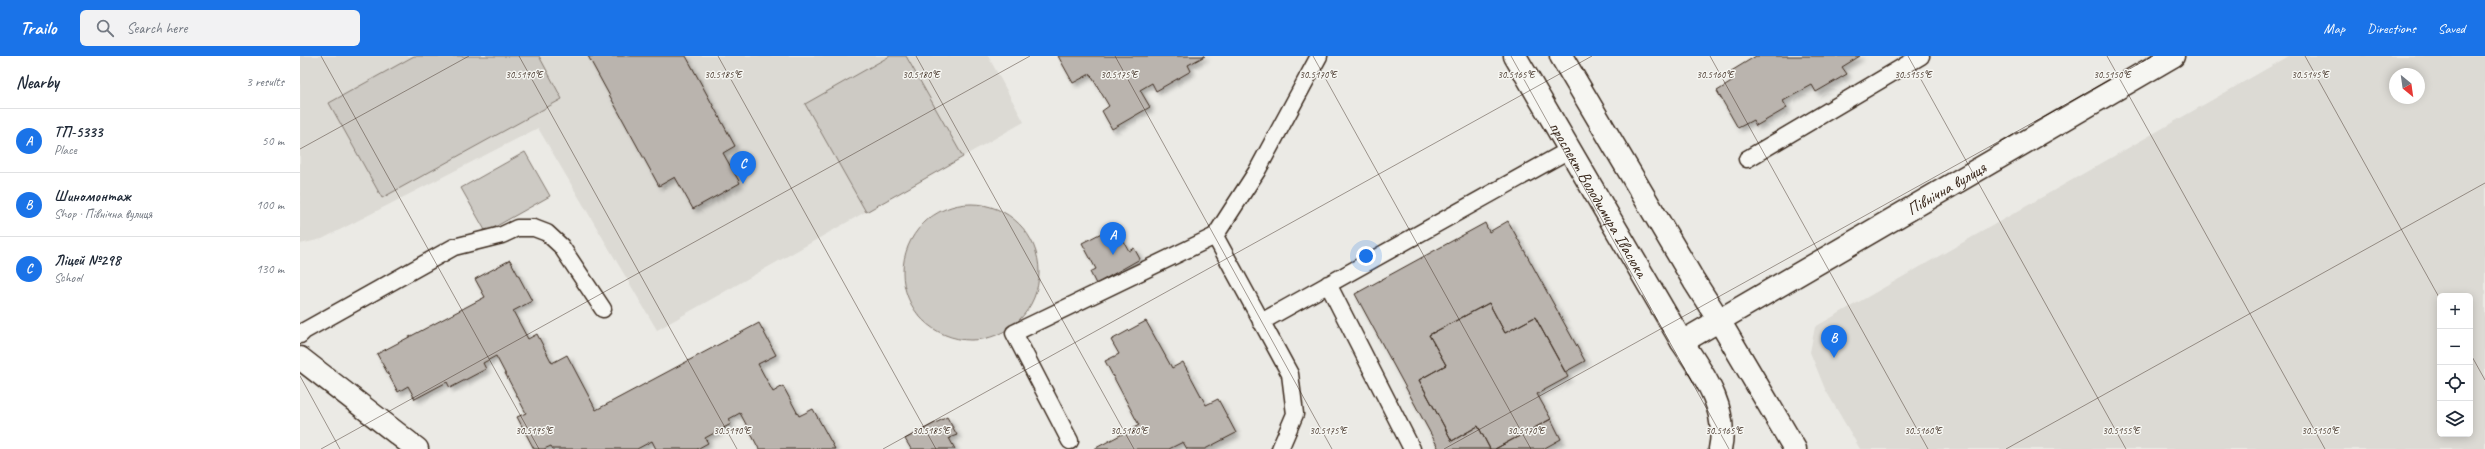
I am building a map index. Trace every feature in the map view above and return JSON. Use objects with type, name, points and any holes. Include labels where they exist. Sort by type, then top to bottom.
[{"type":"street","name":"проспект Володимира Івасюка","points":[[1515,56],[1682,342]]},
{"type":"street","points":[[1561,56],[1795,449]]},
{"type":"street","name":"Північна вулиця","points":[[1682,342],[1720,322],[2160,59]]},
{"type":"street","points":[[1682,342],[1708,382],[1721,414],[1720,449]]},
{"type":"street","points":[[300,358],[417,449]]},
{"type":"lane","points":[[1070,441],[1014,333],[1215,236],[1257,170],[1319,56]]},
{"type":"lane","points":[[1747,159],[1921,56]]},
{"type":"lane","points":[[1261,322],[1569,150]]},
{"type":"lane","points":[[300,335],[304,331],[454,247],[502,235],[517,228],[534,228],[547,233],[561,246],[603,309]]},
{"type":"lane","points":[[1215,236],[1290,374],[1295,414],[1280,449]]},
{"type":"lane","points":[[1328,284],[1412,449]]},
{"type":"shaded area","points":[[300,56],[988,56],[1024,122],[657,330],[538,128],[322,239],[300,244]]},
{"type":"shaded area","points":[[414,56],[539,56],[562,99],[382,198],[329,103]]},
{"type":"shaded area","points":[[890,56],[906,56],[963,157],[866,212],[805,104]]},
{"type":"shaded area","points":[[2289,56],[2485,56],[2485,449],[1860,449],[1825,389],[1810,352],[1815,327]]},
{"type":"shaded area","points":[[525,152],[550,196],[486,232],[461,188]]},
{"type":"shaded area","points":[[971,204],[991,207],[1003,212],[1019,224],[1031,240],[1036,252],[1039,272],[1036,292],[1031,304],[1019,320],[1003,332],[991,337],[971,340],[951,337],[939,332],[923,320],[911,304],[906,292],[903,272],[906,252],[911,240],[923,224],[939,212],[951,207]]},
{"type":"building","points":[[588,56],[686,56],[735,146],[723,153],[740,183],[693,209],[675,177],[659,186]]},
{"type":"building","points":[[1058,56],[1205,56],[1188,65],[1191,71],[1156,91],[1152,83],[1140,90],[1150,107],[1112,129],[1102,111],[1109,106],[1090,74],[1073,83]]},
{"type":"building","points":[[1756,56],[1860,56],[1842,67],[1847,74],[1816,92],[1812,85],[1783,101],[1787,108],[1756,126],[1753,120],[1738,128],[1717,91],[1733,81],[1728,73]]},
{"type":"building","points":[[1508,221],[1585,361],[1565,372],[1535,317],[1505,333],[1489,303],[1429,335],[1446,365],[1419,380],[1452,441],[1478,426],[1490,449],[1439,449],[1355,294],[1485,223],[1489,232]]},
{"type":"building","points":[[1115,226],[1129,251],[1134,248],[1140,259],[1096,284],[1090,272],[1096,269],[1082,243]]},
{"type":"building","points":[[510,260],[532,301],[513,311],[528,339],[537,334],[552,363],[567,355],[596,410],[759,323],[776,355],[758,364],[773,392],[783,386],[799,416],[813,409],[835,449],[759,449],[740,413],[729,419],[731,424],[705,438],[708,443],[697,449],[656,449],[652,441],[637,449],[553,449],[551,446],[544,449],[534,449],[517,417],[526,413],[496,356],[483,363],[486,369],[450,388],[447,382],[415,399],[408,386],[398,392],[377,354],[485,297],[475,279]]},
{"type":"building","points":[[1489,303],[1505,333],[1535,317],[1568,377],[1537,394],[1551,419],[1495,449],[1490,449],[1478,426],[1452,441],[1419,380],[1446,365],[1429,335]]},
{"type":"building","points":[[1146,321],[1172,368],[1183,362],[1206,405],[1218,399],[1236,433],[1205,449],[1187,449],[1183,442],[1169,449],[1094,449],[1139,425],[1105,361],[1119,354],[1111,340]]},
{"type":"building","points":[[947,417],[957,435],[949,438],[955,449],[911,449],[905,439]]},
{"type":"building","points":[[1551,419],[1561,439],[1543,449],[1495,449]]},
{"type":"place","name":"Ліцей №298","points":[[743,184]]},
{"type":"place","name":"ТП-5333","points":[[1113,255]]},
{"type":"place","name":"Шиномонтаж","points":[[1834,358]]}]
